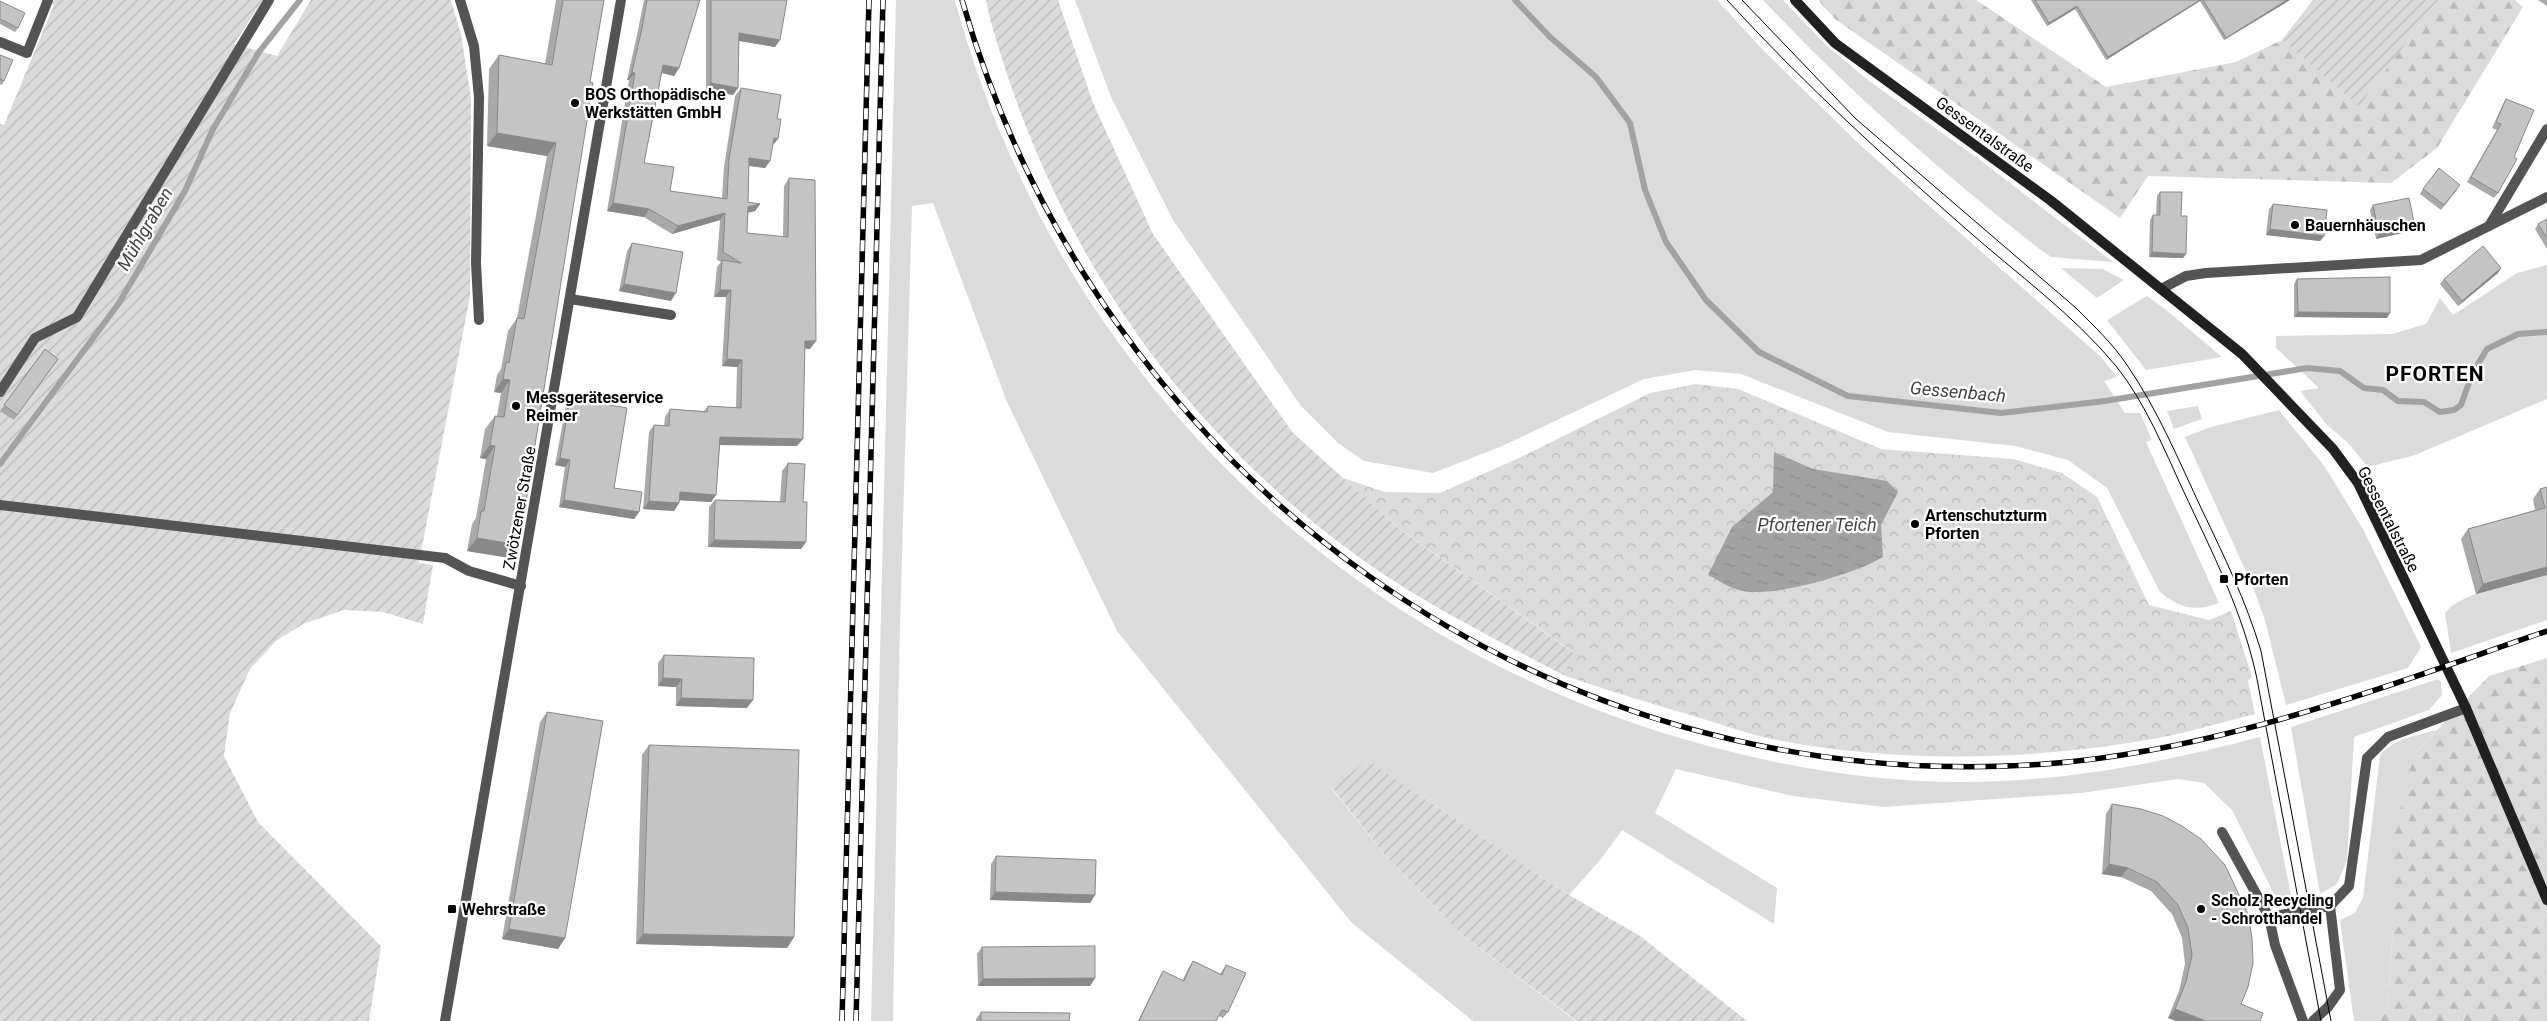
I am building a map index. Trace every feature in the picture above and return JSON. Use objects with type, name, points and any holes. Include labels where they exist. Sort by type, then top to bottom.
[{"type":"main road","name":"Gessentalstraße","points":[[1795,0],[1835,43],[2050,200],[2242,354],[2333,449],[2358,483],[2466,708],[2547,900]]},
{"type":"street","points":[[0,42],[28,53],[48,0]]},
{"type":"street","points":[[0,392],[35,338],[77,316],[269,0]]},
{"type":"street","points":[[460,0],[474,46],[478,97],[476,263],[478,320]]},
{"type":"street","name":"Zwötzener Straße","points":[[445,1021],[621,0]]},
{"type":"street","points":[[2488,227],[2547,129]]},
{"type":"street","points":[[2161,289],[2186,276],[2206,273],[2421,260],[2547,197]]},
{"type":"street","points":[[570,299],[672,316]]},
{"type":"street","points":[[0,505],[445,558],[468,571],[521,586]]},
{"type":"street","points":[[2269,917],[2330,906],[2349,886],[2367,758],[2388,737],[2466,708]]},
{"type":"street","points":[[2222,832],[2269,917],[2275,946],[2303,1021]]},
{"type":"street","points":[[2313,1021],[2328,1007],[2340,990],[2330,906]]},
{"type":"green space","points":[[42,0],[263,0],[234,44],[277,56],[311,0],[451,0],[461,34],[471,98],[470,296],[419,563],[433,565],[423,624],[383,612],[344,610],[303,624],[276,641],[250,669],[230,713],[224,756],[258,822],[381,946],[369,1021],[0,1021],[0,124],[4,125],[54,5]]},
{"type":"green space","points":[[896,0],[955,0],[1000,133],[1062,257],[1139,370],[1230,473],[1334,562],[1448,639],[1572,700],[1705,745],[1800,767],[1865,776],[1962,782],[2038,779],[2150,763],[2260,737],[2292,901],[2283,900],[2274,894],[2232,810],[2204,783],[2178,779],[2081,793],[1883,807],[1793,796],[1676,769],[1655,813],[1777,888],[1774,924],[1622,830],[1601,859],[1569,895],[1367,760],[1332,789],[1384,854],[1461,934],[1576,1021],[1473,1021],[1351,922],[1117,631],[1007,402],[933,203],[912,206],[899,664],[893,1021],[871,1021]]},
{"type":"green space","points":[[986,0],[1058,0],[1093,103],[1153,234],[1293,433],[1401,530],[1575,654],[1563,675],[1432,604],[1389,578],[1335,539],[1284,498],[1236,452],[1192,404],[1151,353],[1113,299],[1080,242],[1050,183],[1022,117],[997,43]]},
{"type":"green space","points":[[1075,0],[1717,0],[1764,51],[1860,145],[2100,356],[2117,377],[2104,381],[2125,413],[2140,413],[2152,440],[2146,442],[2219,603],[2211,606],[2188,607],[2174,602],[2160,592],[2107,488],[2068,460],[2015,446],[1888,432],[1741,374],[1695,370],[1644,379],[1500,447],[1433,473],[1364,461],[1338,443],[1301,406],[1173,220],[1111,97]]},
{"type":"green space","points":[[1763,0],[1783,0],[1826,45],[1869,81],[1980,160],[2113,262],[2051,257],[2038,248],[1896,130],[1795,34]]},
{"type":"green space","points":[[1818,0],[1976,0],[2106,87],[2236,62],[2282,40],[2359,105],[2438,0],[2515,0],[2523,7],[2437,148],[2391,183],[2148,176],[2120,218],[1835,19]]},
{"type":"green space","points":[[2313,0],[2438,0],[2359,106],[2282,40]]},
{"type":"green space","points":[[2547,265],[2547,399],[2415,455],[2368,467],[2347,442],[2327,425],[2300,391],[2319,388],[2276,348],[2276,336],[2392,334],[2426,324],[2440,298],[2453,315],[2517,273]]},
{"type":"green space","points":[[2061,268],[2103,269],[2124,280],[2097,298]]},
{"type":"green space","points":[[2147,296],[2222,357],[2146,370],[2107,320]]},
{"type":"green space","points":[[1696,384],[1738,389],[1881,449],[2013,459],[2062,473],[2097,497],[2149,605],[2209,620],[2231,611],[2252,677],[2248,681],[2255,714],[2141,741],[2095,748],[2003,755],[1956,756],[1864,752],[1818,747],[1763,737],[1563,675],[1574,653],[1400,529],[1343,478],[1385,492],[1440,493],[1519,458],[1650,393]]},
{"type":"green space","points":[[2198,406],[2202,419],[2174,429],[2167,411]]},
{"type":"green space","points":[[2279,410],[2325,467],[2364,531],[2421,647],[2408,668],[2286,705],[2265,620],[2253,587],[2185,437],[2211,427]]},
{"type":"green space","points":[[2547,575],[2547,620],[2451,653],[2445,613],[2453,606],[2464,599],[2492,589]]},
{"type":"green space","points":[[2547,658],[2547,1021],[2377,1021],[2388,1006],[2393,928],[2394,835],[2414,754],[2489,676]]},
{"type":"green space","points":[[2438,679],[2441,682],[2442,695],[2429,710],[2354,737],[2347,860],[2337,884],[2320,894],[2291,727]]},
{"type":"green space","points":[[2437,730],[2414,754],[2393,928],[2388,1006],[2377,1021],[2354,1021],[2340,920],[2355,913],[2363,898],[2380,755],[2399,741]]},
{"type":"green space","points":[[1367,760],[1569,895],[1640,936],[1747,1021],[1577,1021],[1461,934],[1385,855],[1332,788]]},
{"type":"water","name":"Pfortener Teich","points":[[1774,452],[1813,469],[1887,481],[1898,492],[1881,525],[1883,557],[1835,577],[1775,591],[1738,590],[1708,575],[1732,527],[1773,492]]},
{"type":"building","points":[[563,0],[604,0],[590,82],[593,83],[519,545],[477,538],[481,511],[484,511],[495,446],[490,445],[495,416],[504,417],[510,380],[503,379],[506,362],[509,363],[517,318],[524,319],[556,143],[497,133],[499,55],[552,65]]},
{"type":"building","points":[[647,0],[700,0],[679,68],[663,65],[644,163],[674,167],[670,191],[727,199],[729,159],[741,88],[781,95],[777,119],[781,119],[778,139],[774,138],[770,161],[749,158],[748,202],[760,204],[748,207],[747,233],[788,237],[789,178],[815,180],[816,341],[805,341],[803,439],[720,437],[716,495],[680,492],[679,503],[649,501],[654,425],[669,426],[670,409],[707,412],[708,406],[741,408],[742,360],[727,359],[731,290],[720,290],[722,260],[741,263],[723,252],[725,213],[678,226],[649,209],[613,203],[635,73],[632,72]]},
{"type":"building","points":[[711,0],[787,0],[780,40],[739,33],[738,88],[711,83]]},
{"type":"building","points":[[2035,0],[2200,0],[2108,57],[2077,6],[2049,23]]},
{"type":"building","points":[[2203,0],[2287,0],[2226,38]]},
{"type":"building","points":[[0,1],[25,13],[18,28],[0,19]]},
{"type":"building","points":[[0,55],[13,60],[4,81],[0,79]]},
{"type":"building","points":[[2506,99],[2534,110],[2514,157],[2517,159],[2498,193],[2471,177],[2501,124],[2496,122]]},
{"type":"building","points":[[2439,168],[2460,185],[2444,205],[2423,189]]},
{"type":"building","points":[[2160,192],[2182,192],[2181,216],[2187,216],[2186,254],[2152,252],[2153,215],[2160,215]]},
{"type":"building","points":[[2409,198],[2415,226],[2379,234],[2373,205]]},
{"type":"building","name":"Bauernhäuschen","points":[[2273,204],[2327,210],[2324,236],[2270,229]]},
{"type":"building","points":[[2547,219],[2547,238],[2538,224]]},
{"type":"building","points":[[632,243],[683,252],[676,293],[624,284]]},
{"type":"building","points":[[2483,246],[2501,268],[2462,301],[2444,279]]},
{"type":"building","points":[[2390,277],[2390,313],[2298,312],[2297,279]]},
{"type":"building","points":[[45,349],[58,359],[17,415],[4,405]]},
{"type":"building","points":[[570,398],[627,408],[614,488],[642,492],[639,512],[564,500],[570,460],[560,458]]},
{"type":"building","points":[[788,463],[805,464],[803,502],[807,502],[806,542],[714,540],[715,500],[785,502]]},
{"type":"building","points":[[2547,487],[2547,567],[2483,584],[2468,529],[2545,508],[2540,489]]},
{"type":"building","points":[[664,655],[754,658],[753,700],[681,698],[682,679],[663,678]]},
{"type":"building","points":[[547,712],[603,721],[565,938],[509,929]]},
{"type":"building","points":[[649,745],[799,750],[794,937],[643,934]]},
{"type":"building","name":"Scholz Recycling - Schrotthandel","points":[[2112,804],[2141,809],[2163,816],[2182,826],[2201,839],[2225,865],[2248,914],[2252,938],[2253,963],[2248,987],[2241,1004],[2263,1013],[2260,1021],[2206,1021],[2175,1009],[2186,982],[2192,955],[2188,928],[2178,905],[2157,882],[2128,868],[2109,864]]},
{"type":"building","points":[[996,856],[1096,860],[1095,895],[995,892]]},
{"type":"building","points":[[1095,946],[1095,978],[983,979],[982,947]]},
{"type":"building","points":[[1193,961],[1222,975],[1226,965],[1246,973],[1228,1012],[1222,1010],[1216,1021],[1139,1021],[1163,971],[1184,981]]},
{"type":"building","points":[[981,1012],[1070,1013],[1069,1021],[981,1021]]},
{"type":"waterway","name":"Mühlgraben","points":[[0,464],[119,303],[185,191],[213,129],[259,52],[300,0]]},
{"type":"waterway","name":"Gessenbach","points":[[1515,0],[1550,37],[1596,77],[1630,123],[1645,190],[1666,242],[1706,300],[1759,352],[1848,396],[2001,413],[2105,401],[2307,368],[2340,371],[2364,388],[2383,390],[2398,401],[2424,402],[2440,412],[2454,410],[2461,405],[2472,374],[2487,349],[2518,334],[2547,332]]},
{"type":"tram line","points":[[1727,0],[1784,60],[1874,146],[1966,229],[2082,329],[2116,366],[2145,410],[2215,559],[2235,606],[2251,654],[2321,1021]]},
{"type":"tram line","points":[[1742,0],[1856,119],[2076,308],[2116,350],[2149,400],[2168,436],[2242,597],[2261,651],[2331,1021]]},
{"type":"railway","points":[[842,1021],[869,0]]},
{"type":"railway","points":[[856,1021],[883,0]]},
{"type":"railway","points":[[962,0],[1028,172],[1119,327],[1233,462],[1368,575],[1519,664],[1684,727],[1861,761],[2045,764],[2110,757],[2174,746],[2237,731],[2300,714],[2424,674],[2547,631]]},
{"type":"place","name":"BOS Orthopädische Werkstätten GmbH","points":[[575,103]]},
{"type":"place","name":"Bauernhäuschen","points":[[2295,225]]},
{"type":"place","name":"Messgeräteservice Reimer","points":[[516,406]]},
{"type":"place","name":"Artenschutzturm Pforten","points":[[1915,524]]},
{"type":"place","name":"Pforten","points":[[2224,579]]},
{"type":"place","name":"Wehrstraße","points":[[452,909]]},
{"type":"place","name":"Scholz Recycling - Schrotthandel","points":[[2201,909]]},
{"type":"district","name":"PFORTEN","points":[[2435,374]]}]
